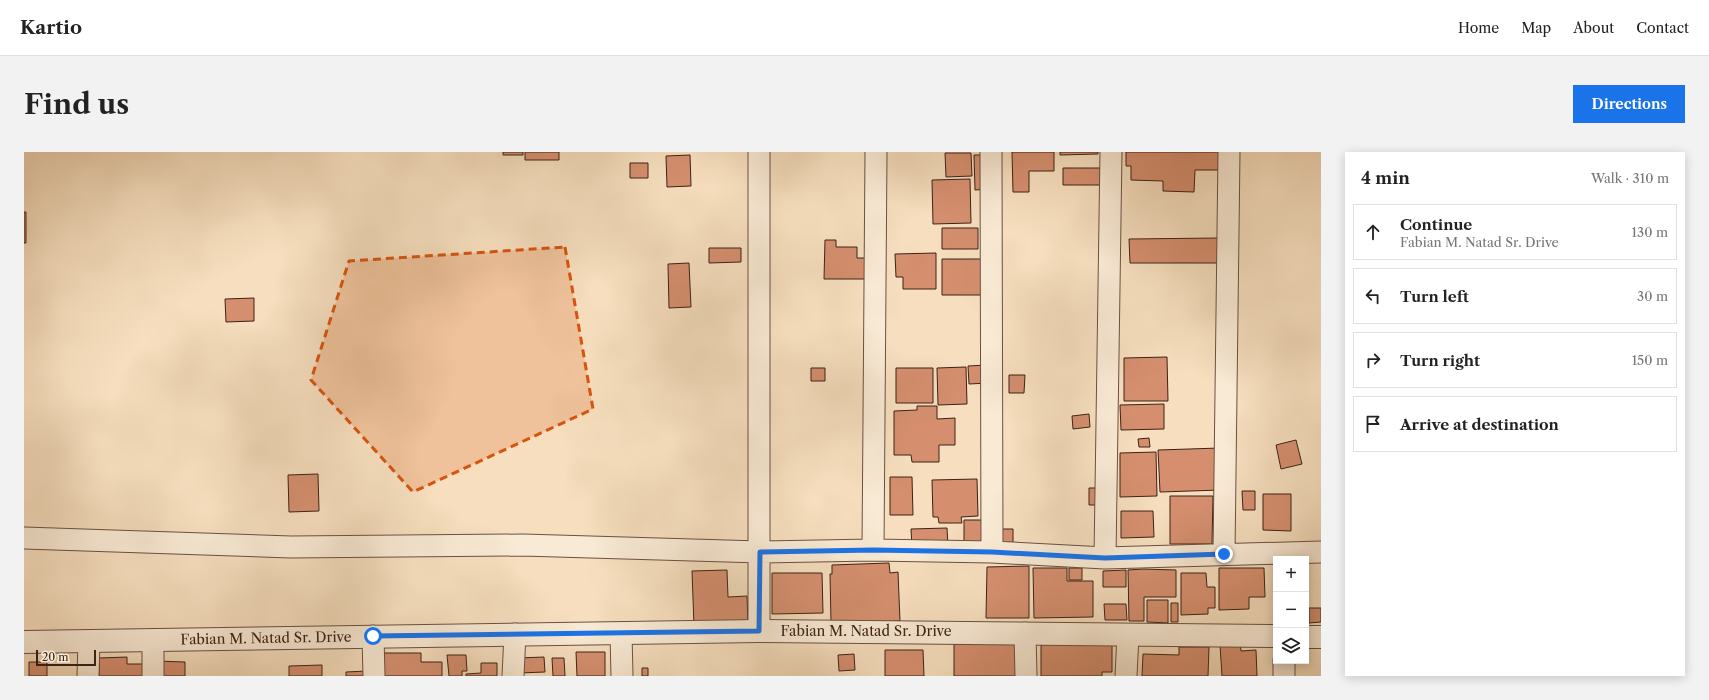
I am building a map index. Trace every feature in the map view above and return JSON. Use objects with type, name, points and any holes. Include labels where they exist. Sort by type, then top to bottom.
[{"type":"street","points":[[759,152],[759,631]]},
{"type":"street","points":[[873,550],[876,152]]},
{"type":"street","points":[[991,152],[992,552]]},
{"type":"street","points":[[1105,558],[1111,152]]},
{"type":"street","points":[[1224,554],[1228,152]]},
{"type":"street","points":[[24,538],[291,547],[523,545],[760,552],[873,550],[992,552],[1105,558],[1321,552]]},
{"type":"street","name":"Fabian M. Natad Sr. Drive","points":[[24,642],[759,631],[1273,636]]},
{"type":"street","points":[[621,633],[622,676]]},
{"type":"street","points":[[1025,633],[1026,676]]},
{"type":"street","points":[[513,676],[515,634]]},
{"type":"street","points":[[1126,676],[1128,635]]},
{"type":"street","points":[[373,636],[374,676]]},
{"type":"street","points":[[1309,637],[1321,637]]},
{"type":"street","points":[[153,640],[153,676]]},
{"type":"street","points":[[88,641],[88,676]]},
{"type":"street","points":[[1284,664],[1284,676]]},
{"type":"highlighted area","points":[[565,247],[593,409],[413,492],[311,380],[349,261]]},
{"type":"building","points":[[503,152],[523,152],[523,155],[503,155]]},
{"type":"building","points":[[525,152],[559,152],[559,160],[525,160]]},
{"type":"building","points":[[1012,152],[1054,152],[1054,171],[1029,171],[1029,192],[1013,192]]},
{"type":"building","points":[[1060,152],[1098,152],[1098,154],[1060,155]]},
{"type":"building","points":[[1126,152],[1220,152],[1220,170],[1195,170],[1194,192],[1163,191],[1163,181],[1131,180],[1131,166],[1126,166]]},
{"type":"building","points":[[945,153],[971,153],[972,176],[946,177]]},
{"type":"building","points":[[690,155],[691,186],[667,187],[666,156]]},
{"type":"building","points":[[974,155],[988,155],[989,189],[975,190]]},
{"type":"building","points":[[630,163],[648,163],[648,178],[630,178]]},
{"type":"building","points":[[1063,168],[1104,168],[1104,185],[1063,185]]},
{"type":"building","points":[[970,179],[971,223],[933,224],[932,180]]},
{"type":"building","points":[[24,212],[26,212],[26,243],[24,243]]},
{"type":"building","points":[[942,228],[978,228],[978,249],[942,249]]},
{"type":"building","points":[[1219,238],[1220,263],[1130,263],[1129,239]]},
{"type":"building","points":[[825,240],[836,240],[836,247],[857,247],[857,258],[866,258],[866,279],[824,279]]},
{"type":"building","points":[[709,248],[741,248],[741,262],[709,263]]},
{"type":"building","points":[[936,253],[936,289],[903,289],[903,277],[896,277],[895,254]]},
{"type":"building","points":[[942,259],[986,259],[987,295],[942,295]]},
{"type":"building","points":[[689,263],[691,307],[669,308],[668,264]]},
{"type":"building","points":[[254,298],[254,321],[226,322],[225,299]]},
{"type":"building","points":[[1167,357],[1168,401],[1124,401],[1124,358]]},
{"type":"building","points":[[987,365],[988,383],[969,384],[968,366]]},
{"type":"building","points":[[966,367],[967,404],[938,405],[937,368]]},
{"type":"building","points":[[811,368],[825,368],[825,381],[811,381]]},
{"type":"building","points":[[896,368],[933,368],[933,403],[896,403]]},
{"type":"building","points":[[1009,375],[1025,375],[1024,393],[1009,393]]},
{"type":"building","points":[[1164,404],[1164,429],[1121,430],[1120,405]]},
{"type":"building","points":[[917,406],[937,406],[937,419],[955,418],[955,445],[939,445],[939,462],[912,462],[911,455],[894,455],[894,411],[917,410]]},
{"type":"building","points":[[1089,414],[1090,427],[1073,429],[1072,416]]},
{"type":"building","points":[[1149,438],[1150,447],[1139,447],[1138,439]]},
{"type":"building","points":[[1296,440],[1302,464],[1281,469],[1276,445]]},
{"type":"building","points":[[1220,448],[1221,490],[1160,492],[1158,450]]},
{"type":"building","points":[[1156,452],[1157,496],[1120,497],[1120,453]]},
{"type":"building","points":[[318,474],[319,511],[289,512],[288,475]]},
{"type":"building","points":[[890,477],[912,477],[913,515],[890,515]]},
{"type":"building","points":[[977,479],[978,516],[961,517],[962,523],[939,523],[938,517],[933,517],[932,480]]},
{"type":"building","points":[[1089,488],[1101,488],[1102,505],[1089,505]]},
{"type":"building","points":[[1242,491],[1255,491],[1255,510],[1243,510]]},
{"type":"building","points":[[1263,494],[1291,494],[1291,531],[1263,530]]},
{"type":"building","points":[[1170,496],[1213,496],[1212,544],[1170,544]]},
{"type":"building","points":[[1121,511],[1153,511],[1154,537],[1121,538]]},
{"type":"building","points":[[964,520],[986,520],[986,547],[964,546]]},
{"type":"building","points":[[947,528],[948,547],[912,548],[911,529]]},
{"type":"building","points":[[997,529],[1013,529],[1013,546],[998,546]]},
{"type":"building","points":[[889,563],[890,573],[898,572],[900,621],[831,623],[830,574],[832,574],[832,565]]},
{"type":"building","points":[[1029,566],[1029,618],[986,618],[987,567]]},
{"type":"building","points":[[1033,568],[1067,568],[1067,581],[1093,581],[1093,617],[1034,618]]},
{"type":"building","points":[[1069,568],[1082,568],[1082,580],[1069,580]]},
{"type":"building","points":[[1219,568],[1264,568],[1265,597],[1249,597],[1249,609],[1219,610]]},
{"type":"building","points":[[727,570],[728,597],[747,596],[748,624],[694,626],[692,571]]},
{"type":"building","points":[[1126,570],[1126,587],[1103,587],[1103,571]]},
{"type":"building","points":[[1128,570],[1176,570],[1176,597],[1144,597],[1144,621],[1129,621]]},
{"type":"building","points":[[772,573],[822,573],[823,613],[772,614]]},
{"type":"building","points":[[1181,573],[1206,573],[1207,587],[1215,587],[1215,608],[1208,608],[1208,614],[1181,615]]},
{"type":"building","points":[[1147,600],[1168,600],[1168,623],[1147,622]]},
{"type":"building","points":[[1171,603],[1178,603],[1178,622],[1171,622]]},
{"type":"building","points":[[1104,604],[1126,604],[1127,620],[1105,620]]},
{"type":"building","points":[[1309,608],[1321,608],[1321,622],[1309,623]]},
{"type":"building","points":[[1020,643],[1020,676],[954,676],[954,644]]},
{"type":"building","points":[[1112,643],[1112,672],[1102,672],[1102,676],[1041,676],[1041,644]]},
{"type":"building","points":[[1240,643],[1241,651],[1256,650],[1257,676],[1222,676],[1220,645]]},
{"type":"building","points":[[1179,647],[1209,647],[1208,676],[1142,676],[1143,654],[1179,655]]},
{"type":"building","points":[[885,650],[923,650],[924,676],[885,676]]},
{"type":"building","points":[[576,652],[605,652],[605,676],[577,676]]},
{"type":"building","points":[[381,653],[421,653],[421,662],[442,662],[442,676],[381,676]]},
{"type":"building","points":[[854,654],[855,670],[839,671],[838,655]]},
{"type":"building","points":[[447,655],[466,655],[467,671],[462,671],[462,676],[449,676]]},
{"type":"building","points":[[127,657],[127,664],[147,664],[147,676],[99,676],[99,658]]},
{"type":"building","points":[[544,657],[545,672],[519,673],[518,658]]},
{"type":"building","points":[[552,658],[564,658],[565,676],[553,676]]},
{"type":"building","points":[[157,661],[185,662],[185,676],[157,676]]},
{"type":"building","points":[[29,662],[47,662],[47,676],[29,676]]},
{"type":"building","points":[[481,663],[497,663],[497,676],[466,676],[466,674],[481,673]]},
{"type":"building","points":[[322,665],[322,676],[289,676],[289,666]]},
{"type":"building","points":[[642,668],[648,668],[648,676],[642,676]]},
{"type":"building","points":[[367,671],[367,676],[346,676],[346,672]]},
{"type":"route","points":[[373,636],[759,631],[760,552],[873,550],[992,552],[1105,558],[1224,554]]}]
